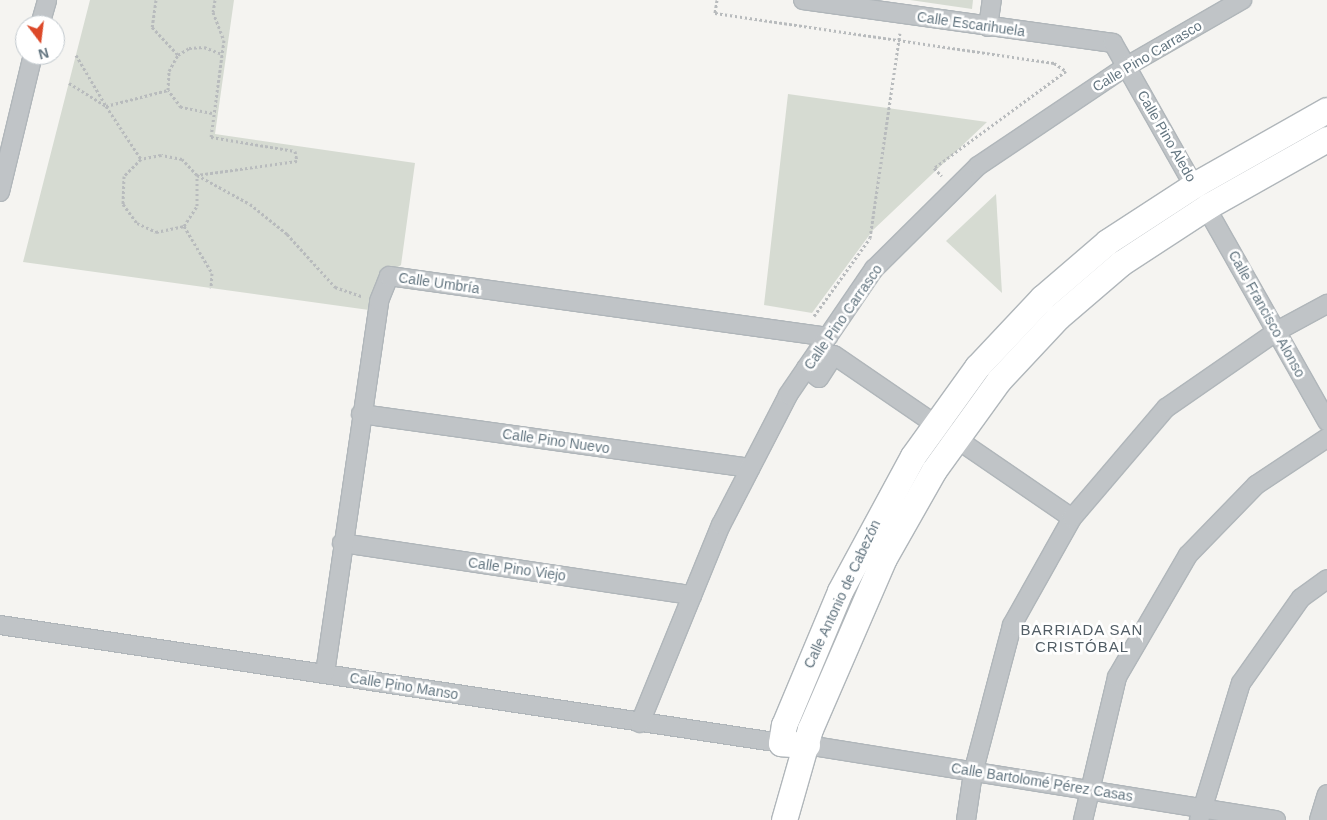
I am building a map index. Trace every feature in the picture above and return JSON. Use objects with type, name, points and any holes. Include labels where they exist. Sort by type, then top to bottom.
[{"type":"street","points":[[42,15],[46,0]]},
{"type":"street","points":[[988,27],[992,0]]},
{"type":"street","name":"Calle Pino Carrasco","points":[[640,723],[692,595],[750,468],[806,368],[874,269],[978,166],[1126,66],[1242,0]]},
{"type":"street","name":"Calle Escarihuela","points":[[813,1],[1113,44],[1126,66]]},
{"type":"street","points":[[0,192],[31,65]]},
{"type":"street","name":"Calle Pino Aledo","points":[[1126,66],[1208,206]]},
{"type":"street","name":"Calle Antonio de Cabezón","points":[[781,743],[822,635],[862,545],[935,424],[977,367],[1042,298],[1107,242],[1196,184],[1327,110]]},
{"type":"street","name":"Calle Antonio de Cabezón","points":[[784,820],[817,712],[884,558],[956,438],[999,380],[1058,316],[1121,263],[1208,206],[1327,139]]},
{"type":"street","name":"Calle Francisco Alonso","points":[[1208,206],[1327,422]]},
{"type":"street","name":"Calle Umbría","points":[[325,673],[342,543],[378,301],[388,276],[828,336]]},
{"type":"street","points":[[966,820],[973,773],[1012,625],[1072,518],[1166,408],[1277,332],[1327,304]]},
{"type":"street","points":[[806,368],[819,378],[834,355],[1072,518]]},
{"type":"street","name":"Calle Pino Nuevo","points":[[362,414],[750,468]]},
{"type":"street","points":[[1083,820],[1087,789],[1117,677],[1188,555],[1256,485],[1327,438]]},
{"type":"street","name":"Calle Pino Viejo","points":[[342,543],[692,595]]},
{"type":"street","points":[[1200,814],[1241,683],[1301,598],[1327,579]]},
{"type":"street","name":"Calle Pino Manso","points":[[0,625],[325,673],[640,723],[807,745]]},
{"type":"street","name":"Calle Bartolomé Pérez Casas","points":[[807,745],[973,773],[1087,789],[1200,814],[1276,820]]},
{"type":"street","points":[[1318,820],[1327,794]]},
{"type":"path","points":[[156,0],[152,27],[178,55]]},
{"type":"path","points":[[197,175],[297,161],[295,151],[211,137],[212,113],[224,40],[213,12],[215,0]]},
{"type":"path","points":[[717,0],[715,13],[1054,64],[1066,71],[934,168],[955,189]]},
{"type":"path","points":[[804,317],[813,318],[870,238],[902,15]]},
{"type":"path","points":[[212,113],[181,107],[168,90],[169,71],[178,55],[189,48],[204,47],[222,54]]},
{"type":"path","points":[[76,55],[106,106],[141,159]]},
{"type":"path","points":[[69,83],[106,106],[168,90]]},
{"type":"path","points":[[197,175],[198,206],[184,226],[156,232],[137,223],[123,204],[124,176],[141,159],[161,155],[182,159],[197,175],[250,204],[287,234],[335,287],[378,301]]},
{"type":"path","points":[[184,226],[212,273],[212,288]]},
{"type":"shaded area","points":[[90,0],[234,0],[215,134],[415,163],[401,265],[376,281],[369,310],[23,262]]},
{"type":"shaded area","points":[[910,0],[973,0],[972,9]]},
{"type":"shaded area","points":[[788,94],[987,122],[873,230],[812,313],[764,305]]},
{"type":"shaded area","points":[[996,194],[1002,293],[946,241]]},
{"type":"district","name":"BARRIADA SAN CRISTÓBAL","points":[[1082,638]]}]
